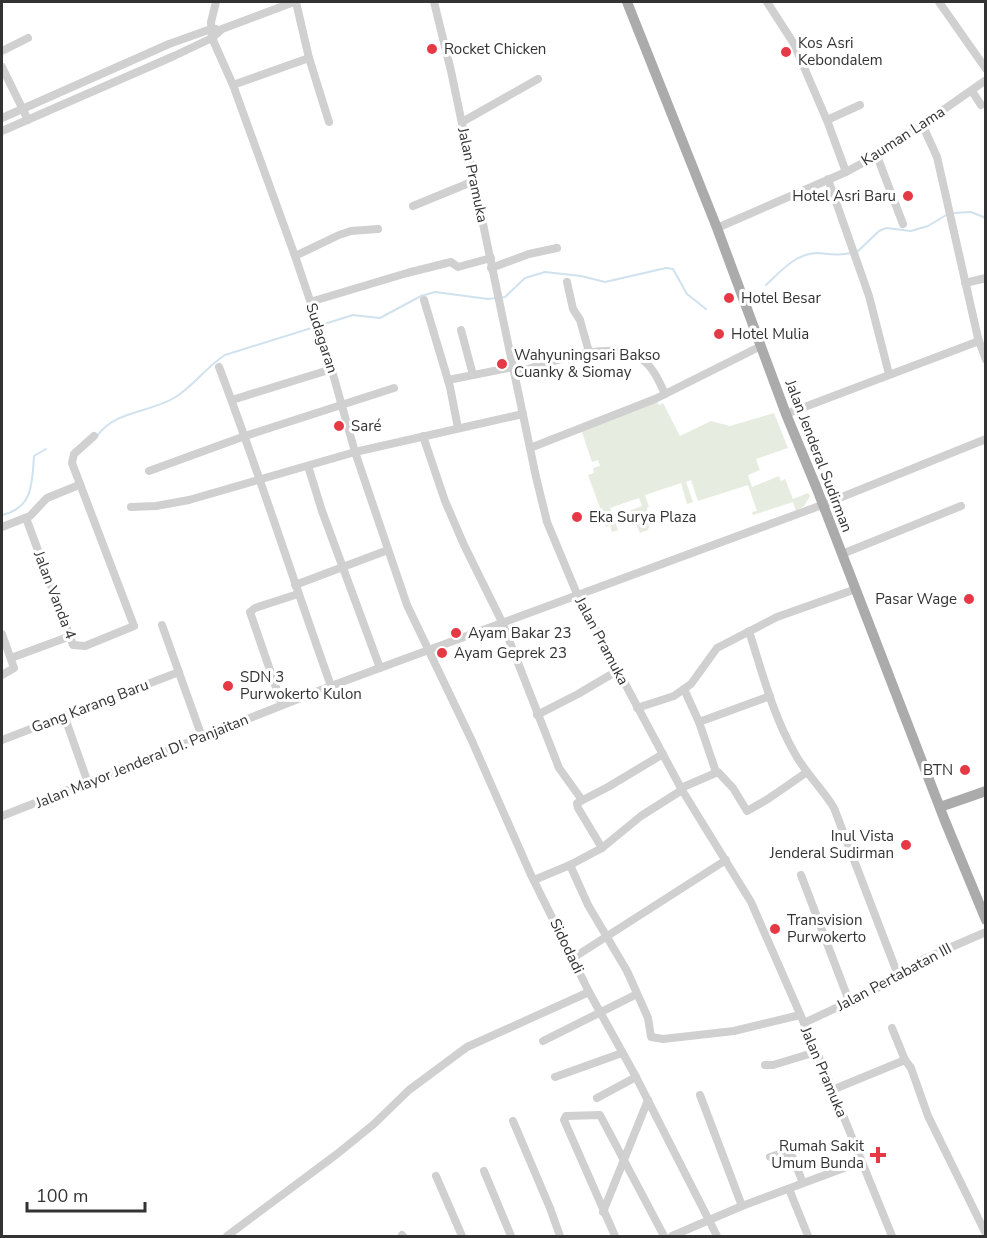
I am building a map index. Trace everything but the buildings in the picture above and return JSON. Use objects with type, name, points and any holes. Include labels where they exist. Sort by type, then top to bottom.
[{"type":"main road","name":"Jalan Jenderal Sudirman","points":[[627,2],[717,228],[786,414],[986,920]]},
{"type":"main road","points":[[940,807],[986,791]]},
{"type":"street","points":[[212,33],[216,2]]},
{"type":"street","points":[[2,118],[123,65],[295,2],[329,122]]},
{"type":"street","name":"Jalan Pramuka","points":[[434,2],[462,122],[496,291],[547,522],[577,594],[617,671],[682,789],[751,902],[892,1236]]},
{"type":"street","points":[[767,2],[794,44],[846,171]]},
{"type":"street","points":[[939,2],[986,69]]},
{"type":"street","points":[[2,131],[128,76],[212,33]]},
{"type":"street","name":"Sudagaran","points":[[212,33],[295,256],[323,339],[355,452],[406,606],[427,650]]},
{"type":"street","points":[[2,51],[28,38]]},
{"type":"street","points":[[233,85],[309,58]]},
{"type":"street","points":[[123,65],[128,76]]},
{"type":"street","points":[[2,67],[28,120]]},
{"type":"street","points":[[462,122],[538,79]]},
{"type":"street","name":"Kauman Lama","points":[[717,228],[877,156],[986,80]]},
{"type":"street","points":[[972,91],[981,105]]},
{"type":"street","points":[[826,120],[860,105]]},
{"type":"street","points":[[922,124],[937,157],[965,283],[986,360]]},
{"type":"street","points":[[877,156],[903,224]]},
{"type":"street","points":[[828,180],[869,296],[889,374]]},
{"type":"street","points":[[413,206],[474,181]]},
{"type":"street","points":[[295,256],[351,231],[378,229]]},
{"type":"street","points":[[310,302],[451,262],[458,267],[491,263],[557,248]]},
{"type":"street","points":[[965,283],[986,278]]},
{"type":"street","points":[[567,282],[575,316],[580,320],[589,352]]},
{"type":"street","points":[[424,300],[448,380],[458,428]]},
{"type":"street","points":[[461,330],[473,375]]},
{"type":"street","points":[[786,414],[979,341]]},
{"type":"street","points":[[530,448],[665,394],[761,346]]},
{"type":"street","points":[[448,380],[514,370],[589,352],[623,352],[638,356],[650,367],[665,394]]},
{"type":"street","points":[[219,367],[331,686]]},
{"type":"street","points":[[232,400],[332,369]]},
{"type":"street","points":[[150,471],[245,436],[394,388]]},
{"type":"street","points":[[131,507],[181,502],[355,452],[523,414]]},
{"type":"street","points":[[2,527],[26,519],[47,498],[79,485],[72,458],[94,436]]},
{"type":"street","points":[[423,436],[445,501],[464,546],[502,622],[559,768],[582,800]]},
{"type":"street","name":"Jalan Mayor Jenderal DI. Panjaitan","points":[[2,816],[331,686],[822,505],[986,439]]},
{"type":"street","points":[[308,466],[380,668]]},
{"type":"street","name":"Jalan Vanda 4","points":[[26,519],[72,645],[80,646],[134,627],[109,557],[79,485]]},
{"type":"street","points":[[842,554],[961,506]]},
{"type":"street","points":[[282,705],[250,612],[343,567],[388,550]]},
{"type":"street","points":[[637,708],[674,696],[691,684],[717,648],[777,617],[856,589]]},
{"type":"street","points":[[162,625],[202,737]]},
{"type":"street","points":[[749,631],[783,731],[807,772],[827,795],[834,808],[898,975]]},
{"type":"street","points":[[2,634],[14,668],[2,675]]},
{"type":"street","points":[[11,658],[68,637]]},
{"type":"street","name":"Sidodadi","points":[[427,650],[469,734],[534,880],[588,992],[636,1077],[717,1236]]},
{"type":"street","points":[[537,716],[617,671]]},
{"type":"street","name":"Gang Karang Baru","points":[[2,740],[178,672]]},
{"type":"street","points":[[684,688],[699,722],[716,772],[724,777],[747,811],[807,772]]},
{"type":"street","points":[[699,722],[770,696]]},
{"type":"street","points":[[64,715],[88,783]]},
{"type":"street","points":[[602,848],[577,804],[663,754]]},
{"type":"street","points":[[534,880],[602,848],[641,816],[682,789],[716,772]]},
{"type":"street","points":[[573,958],[726,860]]},
{"type":"street","points":[[543,1041],[637,994],[627,971],[588,905],[570,865]]},
{"type":"street","points":[[801,875],[849,1001]]},
{"type":"street","name":"Jalan Pertabatan III","points":[[637,994],[648,1018],[650,1034],[654,1039],[734,1031],[802,1019],[874,990],[926,958],[986,932]]},
{"type":"street","points":[[227,1236],[363,1133],[409,1090],[467,1047],[588,992]]},
{"type":"street","points":[[892,1028],[905,1060],[911,1068],[934,1128],[986,1234]]},
{"type":"street","points":[[555,1077],[622,1053]]},
{"type":"street","points":[[765,1065],[778,1064],[816,1053]]},
{"type":"street","points":[[832,1090],[905,1060]]},
{"type":"street","points":[[597,1098],[636,1077]]},
{"type":"street","points":[[700,1095],[742,1206]]},
{"type":"street","points":[[603,1212],[648,1100]]},
{"type":"street","points":[[615,1236],[564,1117],[600,1115],[664,1236]]},
{"type":"street","points":[[513,1121],[560,1236]]},
{"type":"street","points":[[770,1157],[789,1153],[803,1183]]},
{"type":"street","points":[[672,1236],[742,1206],[860,1162]]},
{"type":"street","points":[[484,1171],[511,1236]]},
{"type":"street","points":[[436,1176],[462,1236]]},
{"type":"street","points":[[789,1189],[808,1236]]},
{"type":"shaded area","points":[[655,399],[659,405],[663,403],[680,436],[711,421],[730,426],[774,413],[788,448],[756,459],[760,470],[748,475],[752,487],[779,476],[781,481],[785,479],[793,499],[808,493],[810,496],[804,506],[796,511],[793,502],[753,515],[752,512],[757,511],[748,485],[698,501],[691,480],[686,482],[693,502],[687,504],[681,483],[645,495],[649,507],[647,508],[648,530],[640,533],[633,518],[625,521],[623,513],[642,506],[639,498],[610,508],[618,530],[612,532],[610,525],[606,527],[604,522],[599,524],[596,521],[597,513],[601,511],[588,475],[594,473],[593,468],[600,466],[598,460],[592,462],[581,429]]},
{"type":"waterway","points":[[953,213],[971,212],[986,218]]},
{"type":"waterway","points":[[857,252],[879,231],[886,228],[911,231],[928,226],[948,214]]},
{"type":"waterway","points":[[766,285],[789,264],[803,256],[818,253],[838,255],[851,253]]},
{"type":"waterway","points":[[98,435],[105,427],[123,416],[174,398],[225,355],[353,315],[380,318],[421,296],[435,292],[488,299],[505,297],[525,278],[545,272],[581,276],[605,282],[666,268],[673,269],[687,294],[706,309]]},
{"type":"waterway","points":[[2,515],[12,512],[25,501],[33,476],[34,456],[46,449]]},
{"type":"place","name":"Rocket Chicken","points":[[432,49]]},
{"type":"place","name":"Kos Asri Kebondalem","points":[[786,52]]},
{"type":"place","name":"Hotel Asri Baru","points":[[908,196]]},
{"type":"place","name":"Hotel Besar","points":[[729,298]]},
{"type":"place","name":"Hotel Mulia","points":[[719,334]]},
{"type":"place","name":"Wahyuningsari Bakso Cuanky & Siomay","points":[[502,364]]},
{"type":"place","name":"Saré","points":[[339,426]]},
{"type":"place","name":"Eka Surya Plaza","points":[[577,517]]},
{"type":"place","name":"Pasar Wage","points":[[969,599]]},
{"type":"place","name":"Ayam Bakar 23","points":[[456,633]]},
{"type":"place","name":"Ayam Geprek 23","points":[[442,653]]},
{"type":"place","name":"SDN 3 Purwokerto Kulon","points":[[228,686]]},
{"type":"place","name":"BTN","points":[[965,770]]},
{"type":"place","name":"Inul Vista Jenderal Sudirman","points":[[906,845]]},
{"type":"place","name":"Transvision Purwokerto","points":[[775,929]]},
{"type":"place","name":"Rumah Sakit Umum Bunda","points":[[878,1155]]}]
